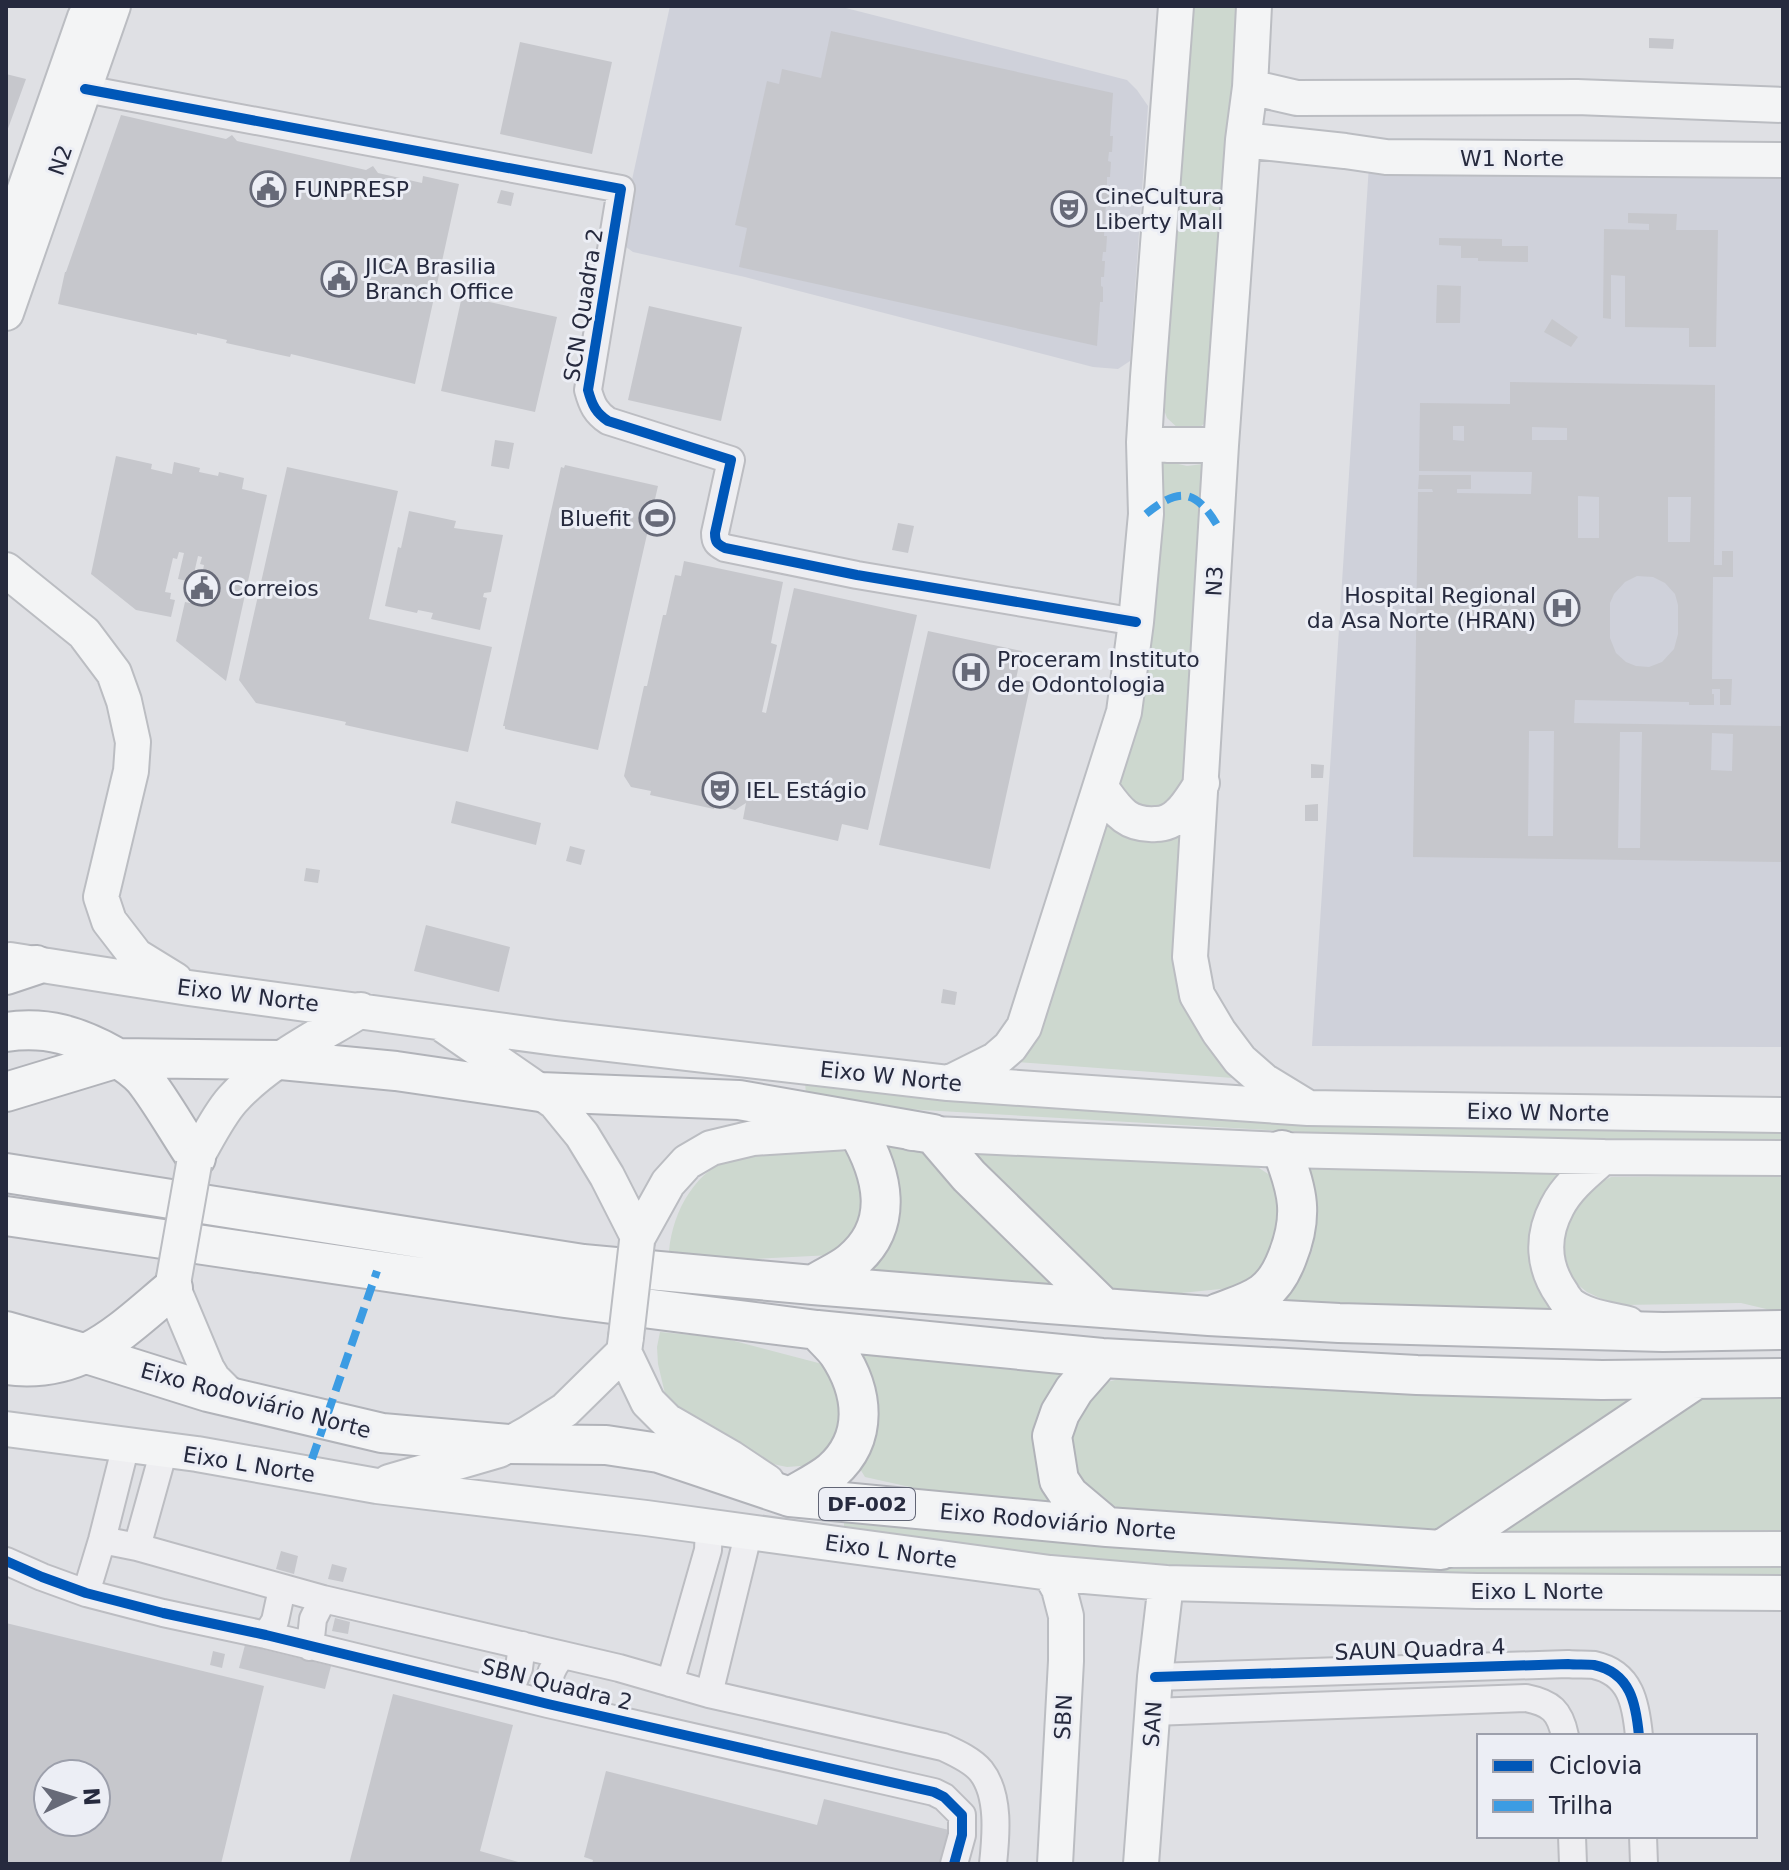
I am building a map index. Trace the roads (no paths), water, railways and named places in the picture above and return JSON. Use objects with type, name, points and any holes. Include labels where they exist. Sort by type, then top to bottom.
[{"type":"highway","points":[[6,1032],[27,1029],[60,1033],[89,1042],[118,1058],[142,1077],[195,1161]]},
{"type":"highway","points":[[6,1092],[118,1058],[281,1060],[396,1071],[540,1092],[739,1100],[933,1134],[969,1176],[1104,1308]]},
{"type":"highway","points":[[813,1285],[850,1263],[867,1246],[879,1222],[882,1200],[878,1177],[870,1152],[857,1130]]},
{"type":"highway","points":[[1209,1316],[1251,1301],[1266,1291],[1281,1273],[1295,1239],[1298,1205],[1294,1180],[1282,1150]]},
{"type":"highway","points":[[6,1173],[583,1264],[813,1285],[1339,1323],[1663,1332],[1783,1330]]},
{"type":"highway","points":[[6,1216],[565,1298],[817,1330],[1102,1358],[1417,1375],[1602,1380],[1783,1378]]},
{"type":"highway","points":[[6,1365],[44,1365],[87,1354],[113,1338],[174,1283]]},
{"type":"highway","points":[[790,1497],[832,1471],[850,1449],[859,1425],[859,1400],[848,1371],[837,1351],[817,1330]]},
{"type":"highway","name":"Eixo Rodoviário Norte","points":[[6,1331],[232,1398],[382,1433],[509,1444],[606,1445],[659,1453],[790,1497],[1107,1527],[1441,1550]]},
{"type":"highway","points":[[1102,1358],[1074,1390],[1060,1413],[1052,1436],[1059,1480],[1069,1495],[1107,1527]]},
{"type":"highway","points":[[1441,1550],[1696,1379]]},
{"type":"main road","points":[[948,1083],[995,1060],[1010,1047],[1024,1027],[1124,712],[1146,514],[1144,442],[1176,6]]},
{"type":"main road","name":"N3","points":[[1254,6],[1221,445],[1190,957],[1197,995],[1240,1060],[1264,1081],[1308,1108]]},
{"type":"main road","points":[[37,151],[69,100],[85,89],[78,79],[76,64],[95,10]]},
{"type":"main road","name":"N2","points":[[6,243],[37,151],[95,10]]},
{"type":"main road","points":[[1250,87],[1297,98],[1577,97],[1783,105]]},
{"type":"main road","name":"N2","points":[[6,313],[85,89]]},
{"type":"main road","points":[[1297,98],[1299,146]]},
{"type":"main road","name":"W1 Norte","points":[[1243,140],[1386,157],[1783,160]]},
{"type":"main road","points":[[1144,442],[1221,445]]},
{"type":"main road","points":[[6,570],[84,633],[114,673],[133,742],[131,771],[101,897],[109,921],[136,956],[189,988]]},
{"type":"main road","points":[[1101,788],[1116,809],[1130,821],[1146,825],[1165,824],[1179,814],[1202,783]]},
{"type":"main road","name":"Eixo W Norte","points":[[16,967],[556,1038],[948,1083],[1308,1108],[1783,1115]]},
{"type":"main road","points":[[232,1398],[207,1369],[174,1283],[195,1161],[231,1101],[256,1078],[361,1010]]},
{"type":"main road","points":[[438,1021],[555,1102],[582,1135],[607,1176],[638,1239],[625,1344],[648,1402],[667,1421],[790,1497]]},
{"type":"main road","name":"Eixo W Norte","points":[[638,1239],[668,1183],[687,1162],[711,1148],[753,1138],[857,1130],[1282,1150],[1783,1158]]},
{"type":"main road","points":[[1603,1157],[1577,1180],[1557,1206],[1549,1229],[1547,1266],[1569,1304],[1591,1315],[1663,1332]]},
{"type":"main road","points":[[377,1486],[499,1450],[565,1410],[625,1344]]},
{"type":"main road","name":"Eixo L Norte","points":[[6,1429],[164,1450],[377,1486],[749,1531],[1050,1573],[1166,1583],[1477,1591],[1783,1593]]},
{"type":"main road","name":"Eixo L Norte","points":[[1441,1550],[1783,1549]]},
{"type":"main road","name":"SBN","points":[[1050,1573],[1059,1589],[1066,1616],[1055,1864]]},
{"type":"main road","name":"SAN","points":[[1141,1864],[1155,1677],[1166,1583]]},
{"type":"street","name":"SCN Quadra 2","points":[[85,89],[621,189],[588,390],[599,415],[608,421],[731,460],[715,541],[725,548],[857,575],[1136,622]]},
{"type":"street","points":[[86,1593],[126,1445]]},
{"type":"street","points":[[137,1547],[164,1450]]},
{"type":"street","points":[[670,1683],[708,1550],[709,1526]]},
{"type":"street","points":[[709,1694],[749,1531]]},
{"type":"street","name":"SBN Quadra 2","points":[[102,1540],[137,1547],[282,1589],[619,1668],[709,1694],[943,1747],[981,1771],[992,1795],[996,1830],[993,1864]]},
{"type":"street","name":"SBN Quadra 2","points":[[6,1561],[86,1593],[163,1613],[934,1792],[955,1806],[962,1815],[962,1835],[954,1864]]},
{"type":"street","points":[[266,1635],[275,1621],[282,1589]]},
{"type":"street","points":[[310,1647],[313,1619],[323,1599]]},
{"type":"street","points":[[509,1693],[519,1668],[522,1645]]},
{"type":"street","points":[[548,1704],[553,1665],[563,1655]]},
{"type":"street","name":"SAUN Quadra 4","points":[[1155,1677],[1593,1665],[1622,1680],[1637,1710],[1639,1734]]},
{"type":"street","points":[[1153,1712],[1526,1698],[1542,1701],[1553,1709],[1562,1721],[1565,1734]]},
{"type":"street","points":[[793,1760],[822,1720]]},
{"type":"street","points":[[822,1720],[827,1733],[823,1767]]},
{"type":"street","points":[[1572,1838],[1573,1864]]},
{"type":"street","points":[[1643,1838],[1644,1864]]},
{"type":"place","name":"FUNPRESP","points":[[268,189]]},
{"type":"place","name":"CineCultura Liberty Mall","points":[[1069,209]]},
{"type":"place","name":"JICA Brasilia Branch Office","points":[[339,279]]},
{"type":"place","name":"Bluefit","points":[[657,518]]},
{"type":"place","name":"Correios","points":[[202,588]]},
{"type":"place","name":"Hospital Regional da Asa Norte (HRAN)","points":[[1562,608]]},
{"type":"place","name":"Proceram Instituto de Odontologia","points":[[971,672]]},
{"type":"place","name":"IEL Estágio","points":[[720,790]]}]
